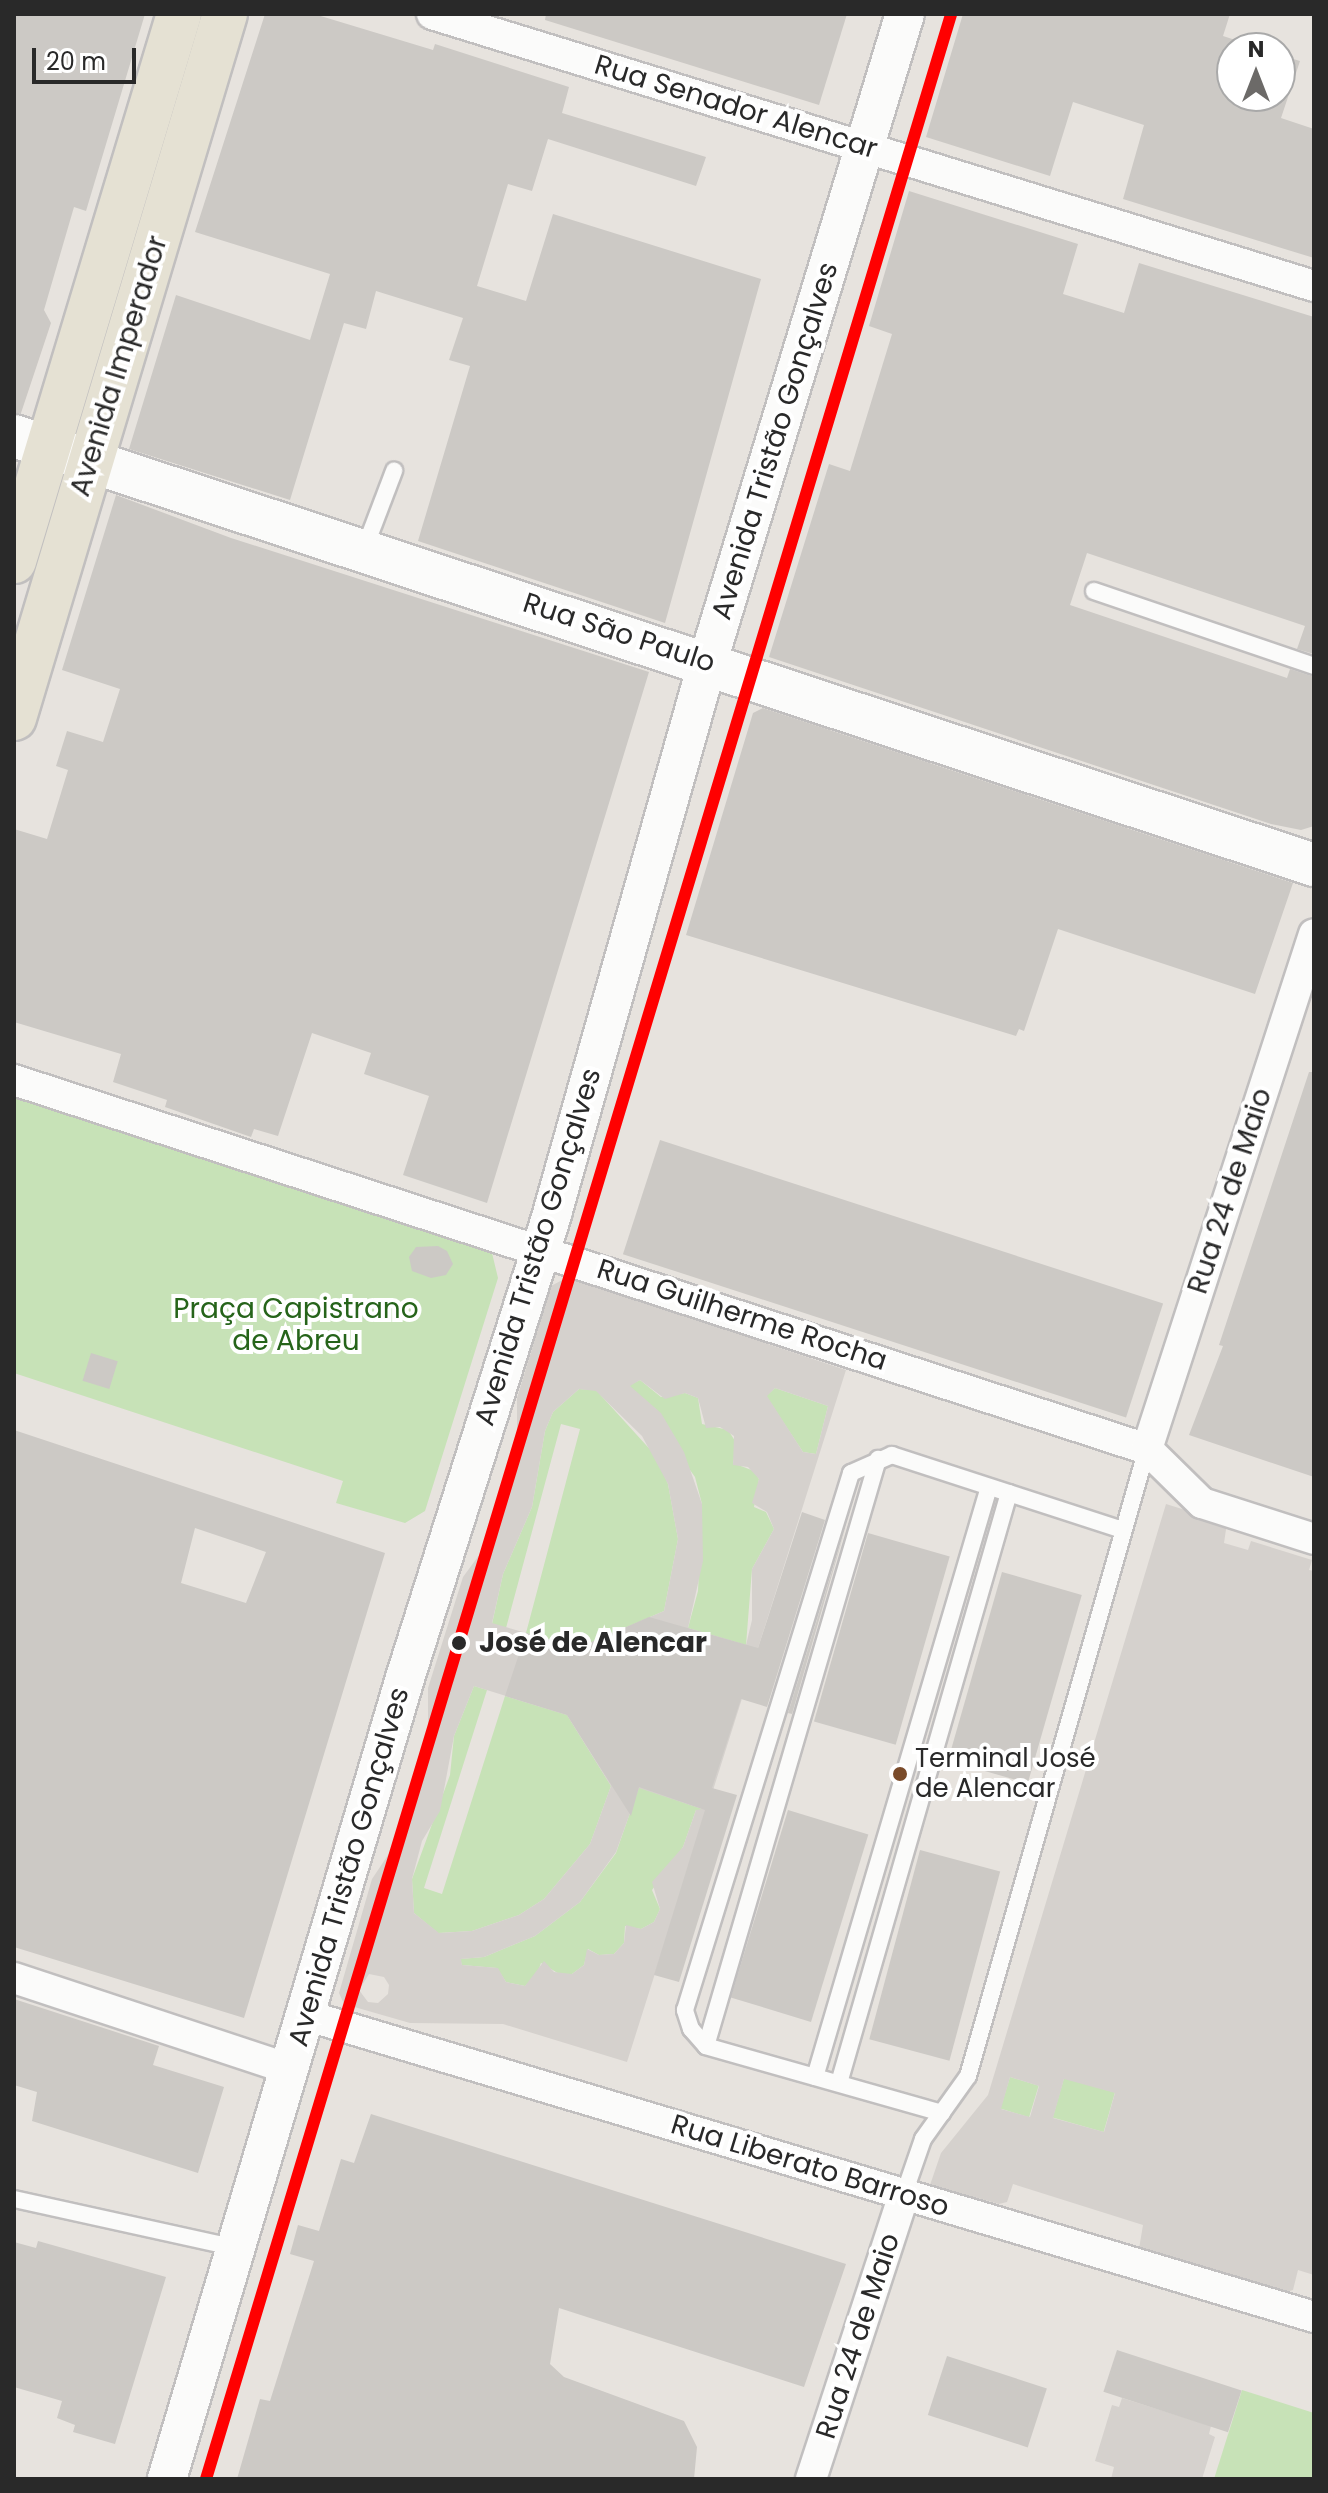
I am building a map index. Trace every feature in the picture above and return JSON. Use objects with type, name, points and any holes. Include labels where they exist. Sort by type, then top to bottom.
[{"type":"main road","name":"Avenida Imperador","points":[[14,561],[31,442],[179,14]]},
{"type":"main road","name":"Avenida Imperador","points":[[14,718],[225,14]]},
{"type":"main road","name":"Rua São Paulo","points":[[31,442],[363,552],[708,661],[1314,865]]},
{"type":"street","name":"Rua Senador Alencar","points":[[432,14],[1314,286]]},
{"type":"street","name":"Avenida Tristão Gonçalves","points":[[167,2479],[405,1678],[541,1249],[708,661],[905,14]]},
{"type":"street","name":"Rua 24 de Maio","points":[[1147,1449],[1314,934]]},
{"type":"street","name":"Rua Guilherme Rocha","points":[[14,1080],[541,1249],[1147,1449],[1202,1503],[1314,1539]]},
{"type":"street","points":[[14,1978],[289,2069]]},
{"type":"street","name":"Rua Liberato Barroso","points":[[305,2015],[1314,2317]]},
{"type":"street","name":"Rua 24 de Maio","points":[[811,2479],[904,2194]]},
{"type":"lane","points":[[363,552],[394,471]]},
{"type":"lane","points":[[1094,591],[1314,666]]},
{"type":"lane","points":[[904,2194],[923,2139],[968,2076],[1147,1449]]},
{"type":"lane","points":[[942,2113],[706,2046],[691,2029],[685,2010],[851,1473],[892,1455],[1123,1530]]},
{"type":"lane","points":[[706,2046],[878,1459]]},
{"type":"lane","points":[[815,2077],[989,1487]]},
{"type":"lane","points":[[839,2083],[1009,1493]]},
{"type":"lane","points":[[14,2199],[236,2248]]},
{"type":"green space","name":"Praça Capistrano de Abreu","points":[[14,1093],[492,1253],[498,1278],[425,1511],[405,1523],[336,1503],[343,1481],[14,1373]]},
{"type":"green space","points":[[640,1380],[661,1397],[685,1393],[698,1398],[702,1424],[728,1430],[737,1444],[733,1463],[754,1471],[759,1479],[754,1507],[766,1512],[774,1529],[752,1569],[746,1645],[688,1628],[698,1591],[702,1504],[695,1477],[629,1385]]},
{"type":"green space","points":[[775,1388],[828,1406],[816,1454],[803,1452],[766,1396]]},
{"type":"green space","points":[[579,1389],[596,1390],[656,1456],[668,1484],[678,1539],[664,1611],[578,1648],[526,1633],[580,1429],[561,1424],[506,1628],[492,1624],[503,1574],[532,1507],[545,1431],[553,1412]]},
{"type":"green space","points":[[474,1686],[487,1690],[424,1888],[442,1894],[505,1696],[567,1715],[611,1786],[590,1844],[544,1899],[519,1915],[472,1931],[438,1933],[414,1913],[412,1879],[450,1775],[454,1736]]},
{"type":"green space","points":[[639,1787],[705,1810],[696,1810],[683,1847],[652,1890],[660,1909],[654,1922],[641,1929],[625,1926],[624,1943],[614,1954],[599,1955],[588,1949],[584,1965],[572,1974],[561,1975],[541,1963],[536,1977],[525,1986],[506,1982],[497,1968],[462,1965],[460,1959],[484,1957],[535,1936],[580,1902],[616,1853]]},
{"type":"green space","points":[[1010,2077],[1039,2086],[1029,2117],[1000,2109]]},
{"type":"green space","points":[[1064,2078],[1115,2093],[1104,2132],[1053,2117]]},
{"type":"green space","points":[[1242,2390],[1314,2413],[1314,2479],[1214,2479]]},
{"type":"shaded area","points":[[568,1277],[846,1370],[627,2062],[503,2024],[410,2023],[344,2004],[339,1993],[372,1879],[398,1840],[428,1744],[428,1688],[463,1577],[488,1543],[517,1448],[517,1398],[551,1286]],"holes":[[[640,1380],[665,1399],[685,1393],[698,1398],[706,1428],[720,1427],[734,1436],[733,1465],[748,1467],[759,1479],[752,1503],[767,1512],[774,1529],[752,1569],[752,1620],[746,1645],[688,1628],[703,1561],[702,1504],[684,1452],[661,1413],[630,1386]],[[775,1388],[828,1406],[816,1454],[803,1452],[767,1396]],[[579,1389],[596,1391],[642,1436],[668,1484],[678,1539],[664,1611],[578,1648],[492,1623],[503,1574],[532,1507],[545,1431],[553,1412]],[[474,1686],[567,1715],[611,1786],[590,1844],[544,1899],[519,1915],[472,1931],[439,1933],[414,1913],[412,1879],[422,1841],[440,1811],[454,1736]],[[639,1788],[702,1809],[696,1810],[683,1847],[652,1882],[660,1909],[654,1922],[641,1929],[626,1925],[624,1943],[614,1954],[599,1955],[587,1949],[584,1965],[572,1974],[554,1972],[544,1961],[525,1986],[506,1982],[498,1968],[462,1965],[461,1959],[484,1957],[535,1936],[580,1902],[616,1852]],[[369,1974],[384,1977],[389,1985],[388,1994],[378,2003],[368,2002],[359,1990]]]},
{"type":"shaded area","points":[[1166,1504],[1227,1523],[1224,1543],[1248,1550],[1251,1541],[1312,1560],[1309,1570],[1314,1571],[1314,2275],[1298,2270],[1293,2290],[1283,2293],[1139,2249],[1143,2225],[1013,2184],[1007,2202],[999,2204],[930,2185],[941,2153],[988,2095]],"holes":[[[1010,2077],[1039,2086],[1030,2117],[1001,2109]],[[1064,2079],[1115,2093],[1104,2132],[1053,2118]]]},
{"type":"shaded area","points":[[1122,2398],[1211,2426],[1209,2434],[1215,2437],[1202,2479],[1111,2479],[1114,2467],[1095,2461],[1112,2405],[1119,2407]]},
{"type":"building","points":[[14,14],[145,14],[86,211],[74,207],[44,310],[51,323],[21,413],[14,413]]},
{"type":"building","points":[[265,14],[314,14],[433,50],[435,44],[569,87],[562,113],[706,157],[696,186],[548,139],[532,191],[508,184],[477,286],[526,301],[553,214],[761,279],[665,623],[418,541],[470,366],[449,360],[463,318],[376,291],[366,329],[344,323],[290,500],[129,449],[176,295],[310,340],[330,274],[195,232]]},
{"type":"building","points":[[546,14],[847,14],[819,105],[545,20]]},
{"type":"building","points":[[963,14],[1230,14],[1224,32],[1216,32],[1216,112],[1283,112],[1281,118],[1314,129],[1314,258],[1123,199],[1144,125],[1073,102],[1050,176],[926,137]]},
{"type":"building","points":[[909,191],[1078,244],[1063,294],[1124,313],[1139,263],[1314,317],[1314,654],[1297,649],[1305,626],[1087,553],[1070,605],[1287,678],[1290,669],[1314,677],[1314,826],[1301,830],[1271,824],[769,657],[829,464],[850,471],[892,334],[869,326]]},
{"type":"building","points":[[116,495],[231,538],[649,672],[487,1203],[403,1175],[429,1096],[364,1074],[371,1053],[312,1033],[278,1136],[254,1129],[251,1137],[165,1107],[167,1100],[113,1082],[121,1054],[14,1022],[14,829],[47,839],[68,770],[56,766],[67,731],[103,742],[120,689],[62,670]]},
{"type":"building","points":[[763,708],[1293,883],[1255,994],[1058,929],[1024,1031],[1019,1029],[1016,1036],[686,935],[753,713]]},
{"type":"building","points":[[1309,1072],[1314,1072],[1314,1477],[1189,1435],[1223,1346],[1219,1345]]},
{"type":"building","points":[[660,1140],[1163,1303],[1126,1418],[623,1254]]},
{"type":"building","points":[[438,1246],[447,1251],[453,1264],[446,1275],[431,1278],[412,1271],[409,1257],[416,1247]]},
{"type":"building","points":[[91,1353],[118,1361],[109,1389],[83,1381]]},
{"type":"building","points":[[14,1430],[385,1553],[244,2018],[14,1947]],"holes":[[[195,1528],[266,1552],[246,1603],[181,1583]]]},
{"type":"building","points":[[802,1512],[825,1520],[767,1707],[741,1699],[712,1788],[737,1795],[679,1982],[654,1975],[705,1810],[639,1787],[631,1816],[567,1715],[505,1696],[526,1633],[578,1648],[649,1617],[758,1648]]},
{"type":"building","points":[[846,1526],[792,1714],[788,1713]]},
{"type":"building","points":[[868,1533],[950,1556],[896,1745],[814,1721]]},
{"type":"building","points":[[1002,1572],[1082,1595],[1028,1783],[948,1760]]},
{"type":"building","points":[[788,1810],[868,1835],[811,2022],[731,1997]]},
{"type":"building","points":[[920,1850],[1000,1871],[949,2061],[869,2039]]},
{"type":"building","points":[[14,1999],[159,2046],[153,2065],[224,2087],[198,2173],[32,2121],[37,2092],[14,2085]]},
{"type":"building","points":[[371,2114],[846,2264],[804,2387],[559,2308],[550,2364],[564,2377],[684,2421],[697,2447],[694,2479],[237,2479],[260,2399],[270,2401],[314,2261],[290,2254],[298,2225],[319,2231],[341,2159],[354,2163]]},
{"type":"building","points":[[38,2241],[166,2277],[115,2444],[73,2432],[75,2425],[57,2418],[62,2401],[14,2387],[14,2242],[36,2248]]},
{"type":"building","points":[[1117,2350],[1242,2390],[1228,2432],[1103,2392]]},
{"type":"building","points":[[947,2356],[1047,2388],[1028,2447],[928,2415]]},
{"type":"transit line","points":[[206,2479],[951,14]]},
{"type":"place","name":"José de Alencar","points":[[459,1643]]},
{"type":"place","name":"Terminal José de Alencar","points":[[900,1774]]}]
